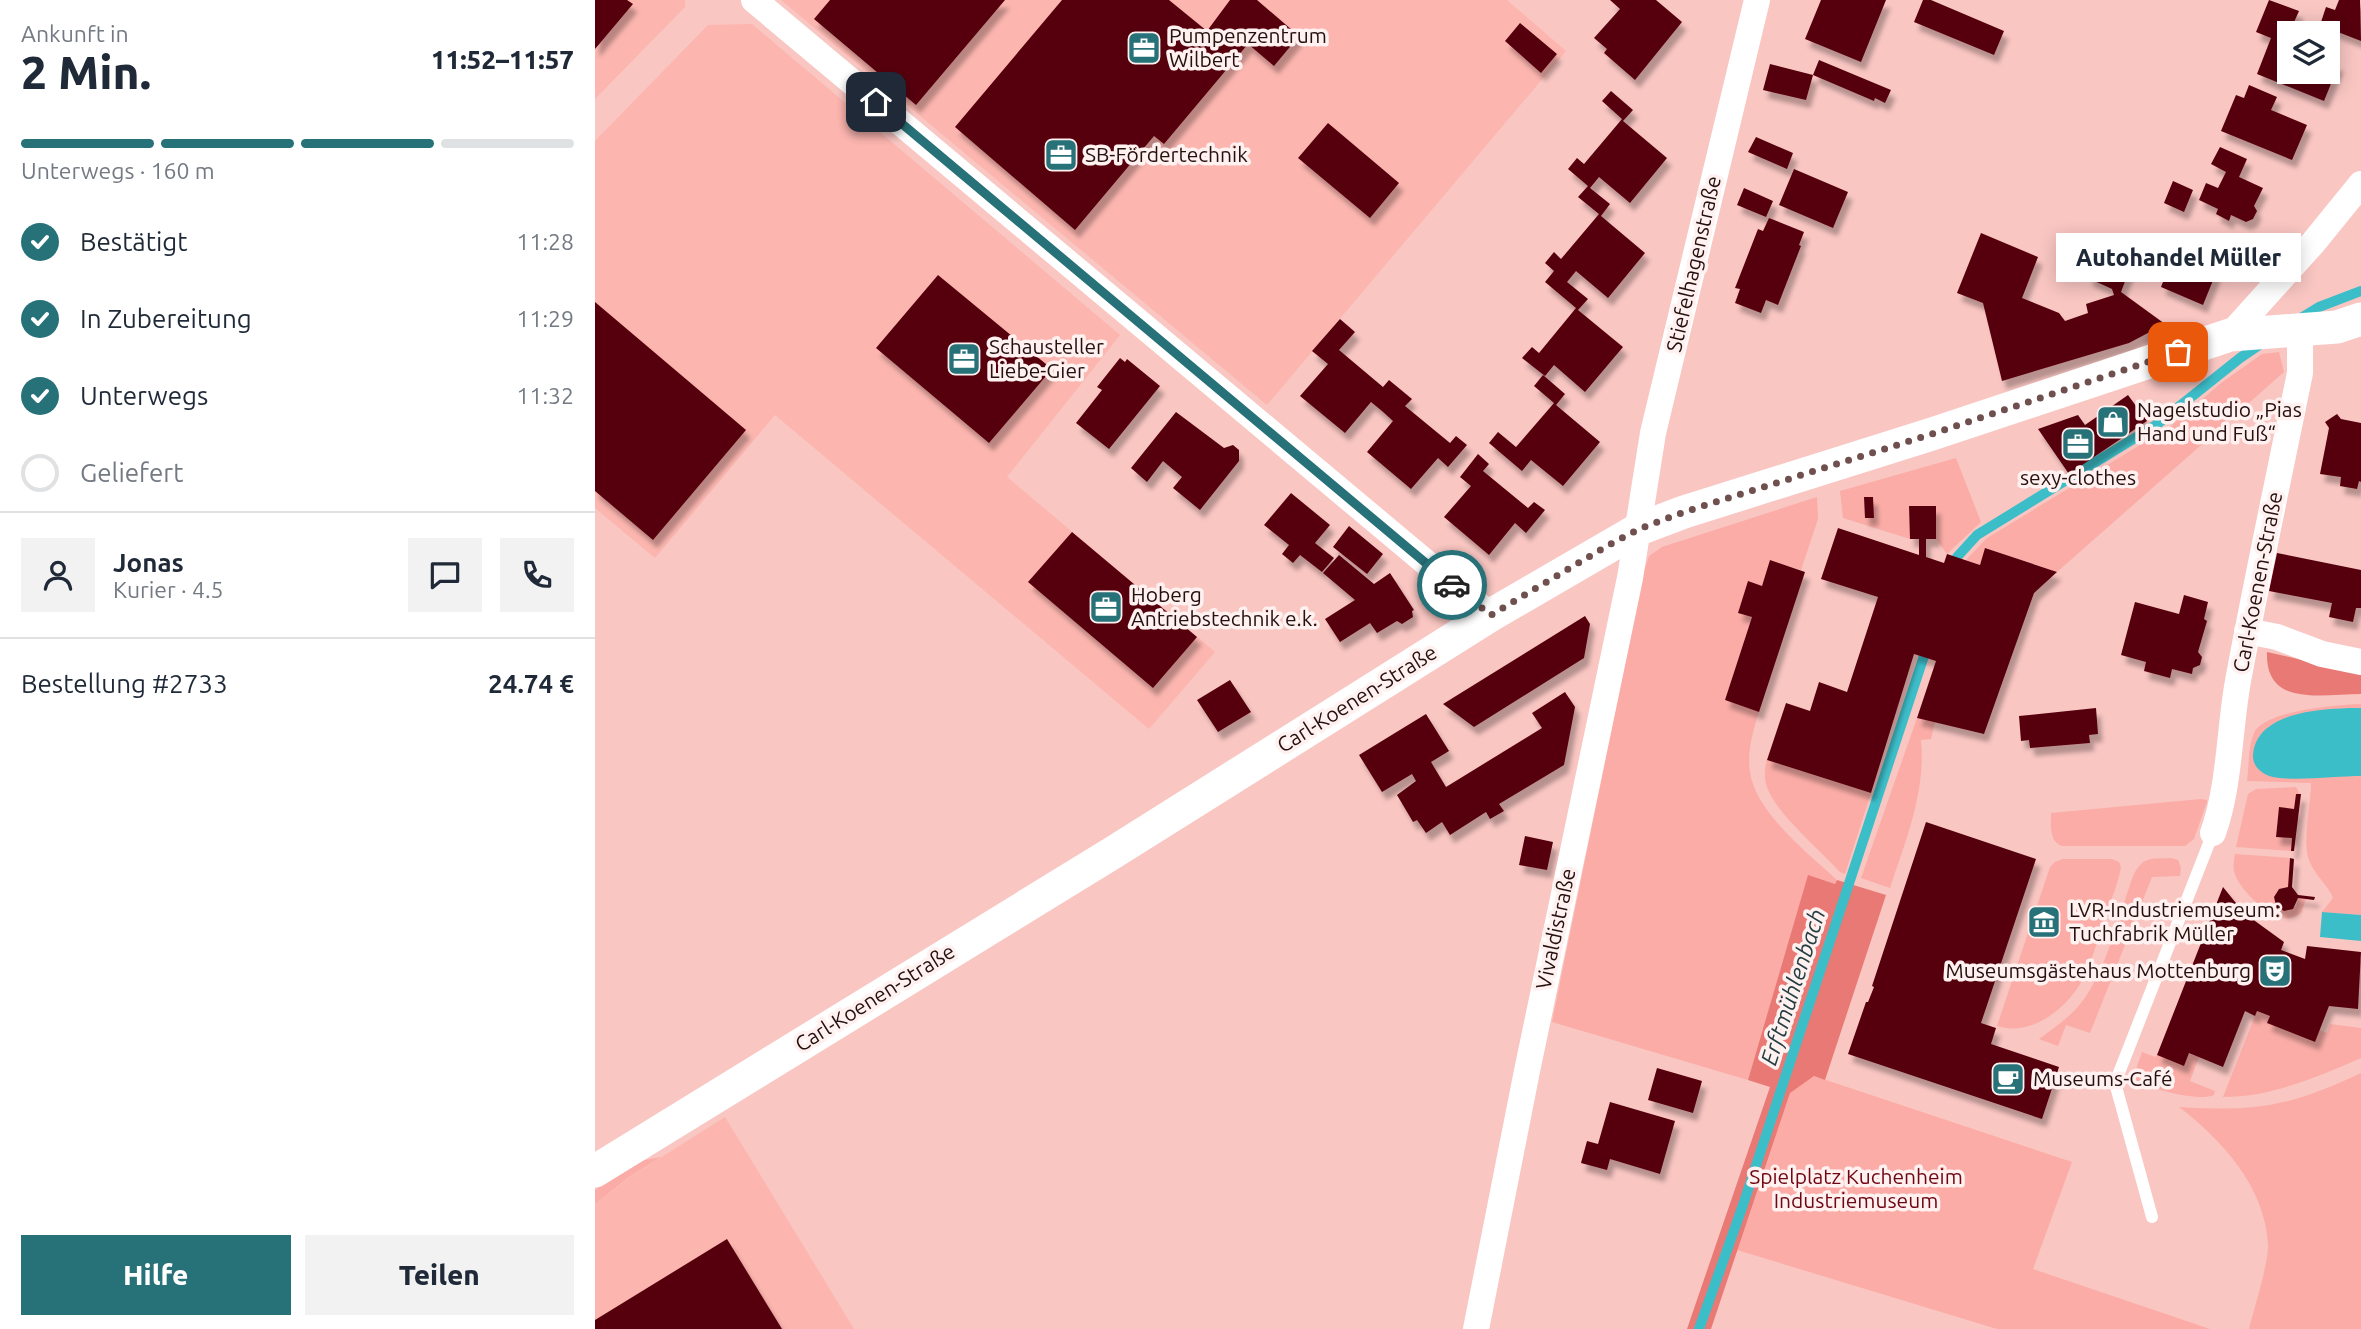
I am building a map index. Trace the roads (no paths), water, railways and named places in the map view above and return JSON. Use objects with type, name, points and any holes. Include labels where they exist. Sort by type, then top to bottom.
[{"type":"street","points":[[754,0],[1491,615]]},
{"type":"street","name":"Stiefelhagenstraße","points":[[1639,529],[1653,433],[1757,0]]},
{"type":"street","points":[[2240,335],[2361,184]]},
{"type":"street","name":"Carl-Koenen-Straße","points":[[595,1171],[1114,852],[1491,615],[1639,529],[1684,512],[2240,335],[2337,327],[2361,319]]},
{"type":"street","name":"Carl-Koenen-Straße","points":[[2213,833],[2222,801],[2234,703],[2247,631],[2301,373],[2300,331]]},
{"type":"street","name":"Vivaldistraße","points":[[1476,1329],[1639,529]]},
{"type":"street","points":[[2247,631],[2277,637],[2322,654],[2361,662]]},
{"type":"lane","points":[[2152,1217],[2115,1083],[2213,833]]},
{"type":"water","points":[[2361,708],[2361,776],[2278,778],[2269,776],[2256,766],[2253,756],[2257,741],[2266,729],[2279,721],[2312,711]]},
{"type":"water","points":[[2322,912],[2361,915],[2361,941],[2320,937]]},
{"type":"waterway","name":"Erftmühlenbach","points":[[2301,318],[2319,307],[2361,291]]},
{"type":"waterway","name":"Erftmühlenbach","points":[[1957,557],[1977,535],[2156,425],[2262,343]]},
{"type":"waterway","name":"Erftmühlenbach","points":[[1699,1329],[1743,1205],[1924,656]]},
{"type":"place","name":"Pumpenzentrum Wilbert","points":[[1144,48]]},
{"type":"place","name":"SB-Fördertechnik","points":[[1061,155]]},
{"type":"place","name":"Autohandel Müller","points":[[2178,352]]},
{"type":"place","name":"Schausteller Liebe-Gier","points":[[964,359]]},
{"type":"place","name":"Nagelstudio „Pias Hand und Fuß“","points":[[2113,422]]},
{"type":"place","name":"sexy-clothes","points":[[2078,444]]},
{"type":"place","name":"Hoberg Antriebstechnik e.k.","points":[[1106,607]]},
{"type":"place","name":"LVR-Industriemuseum: Tuchfabrik Müller","points":[[2044,922]]},
{"type":"place","name":"Museumsgästehaus Mottenburg","points":[[2275,971]]},
{"type":"place","name":"Museums-Café","points":[[2008,1079]]},
{"type":"park label","name":"Spielplatz Kuchenheim Industriemuseum","points":[[1856,1189]]}]
